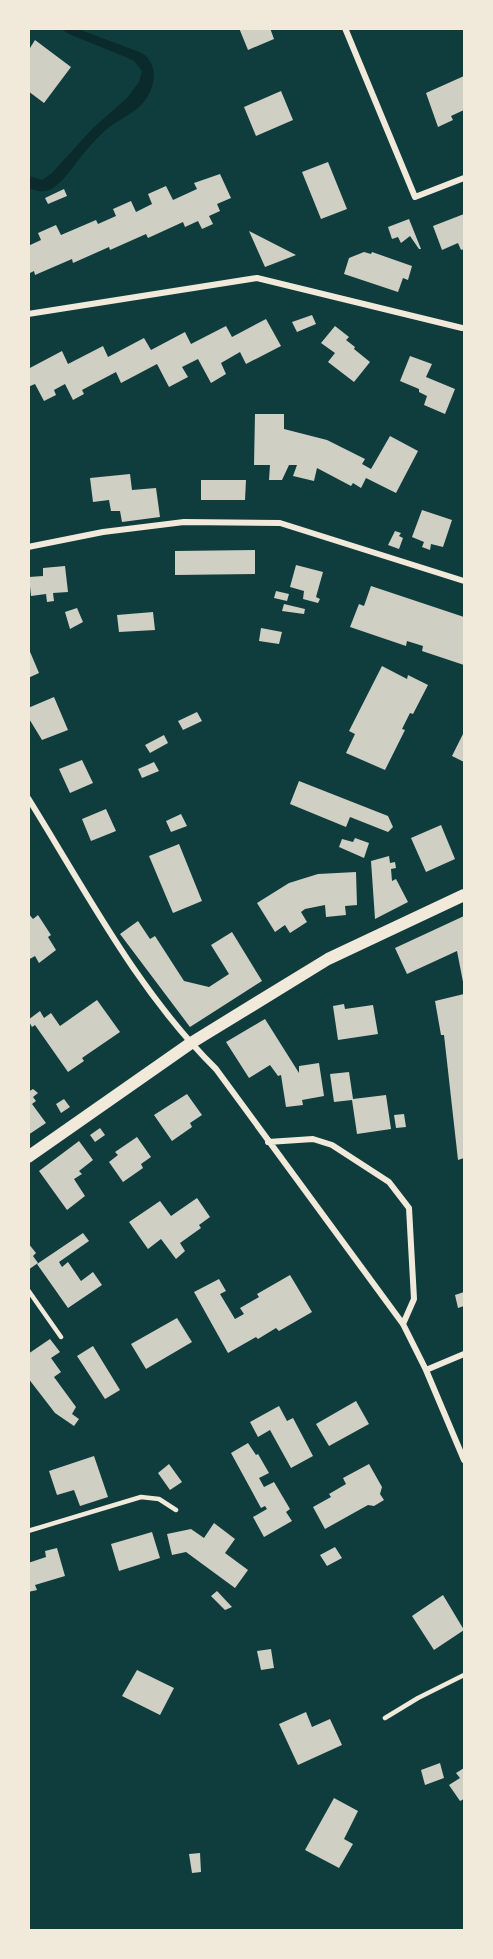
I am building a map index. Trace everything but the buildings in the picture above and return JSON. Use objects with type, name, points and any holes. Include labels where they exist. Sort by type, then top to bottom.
[{"type":"main road","points":[[28,1157],[191,1043],[328,959],[465,895]]},
{"type":"street","points":[[345,28],[415,197],[465,178]]},
{"type":"street","points":[[28,314],[257,278],[462,328]]},
{"type":"street","points":[[28,547],[103,531],[184,522],[280,523],[465,581]]},
{"type":"street","points":[[28,798],[137,976],[191,1043],[216,1069],[404,1324],[465,1460]]},
{"type":"street","points":[[268,1142],[313,1139],[332,1145],[389,1182],[409,1208],[414,1299],[404,1324]]},
{"type":"street","points":[[426,1370],[465,1354]]},
{"type":"lane","points":[[28,1290],[61,1337]]},
{"type":"lane","points":[[28,1531],[141,1497],[159,1499],[176,1510]]},
{"type":"lane","points":[[385,1718],[418,1698],[465,1676]]},
{"type":"water","points":[[61,29],[78,29],[142,53],[152,66],[154,80],[144,102],[138,108],[102,133],[57,185],[40,191],[29,188],[29,176],[42,180],[52,173],[93,128],[127,98],[139,82],[142,71],[134,61]]}]
